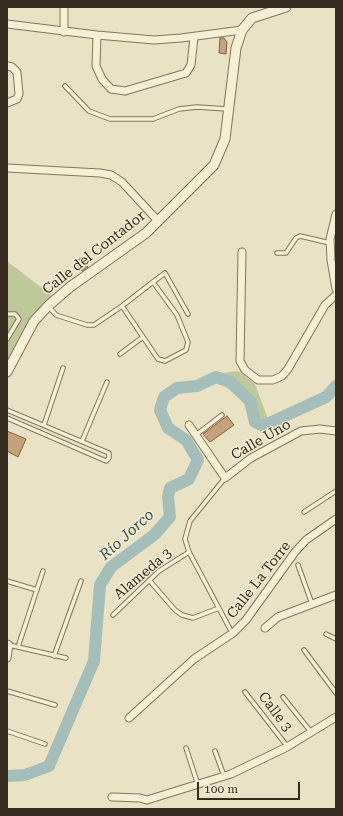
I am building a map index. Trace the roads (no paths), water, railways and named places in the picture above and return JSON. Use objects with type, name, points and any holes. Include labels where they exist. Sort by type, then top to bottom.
[{"type":"street","points":[[64,7],[64,32]]},
{"type":"street","name":"Calle del Contador","points":[[7,372],[34,321],[48,306],[70,287],[146,233],[214,165],[224,139],[236,48],[242,30],[252,18],[269,9],[286,7]]},
{"type":"street","points":[[7,24],[64,32],[154,40],[194,37],[242,30]]},
{"type":"street","points":[[97,35],[96,66],[102,79],[111,89],[125,91],[186,73],[191,65],[194,37]]},
{"type":"street","points":[[7,66],[12,67],[17,72],[19,94],[16,99],[7,103]]},
{"type":"street","points":[[7,168],[100,173],[111,176],[122,182],[158,221]]},
{"type":"street","points":[[336,214],[332,240],[336,290]]},
{"type":"street","points":[[242,252],[240,360],[245,370],[258,380],[273,380],[282,376],[288,369],[325,305],[336,295]]},
{"type":"street","points":[[189,425],[226,478]]},
{"type":"street","name":"Calle Uno","points":[[226,478],[251,458],[301,431],[320,429],[336,431]]},
{"type":"street","name":"Calle La Torre","points":[[129,718],[194,659],[233,633],[251,613],[295,552],[306,540],[336,519]]},
{"type":"street","points":[[265,628],[278,617],[336,595]]},
{"type":"street","points":[[7,658],[8,644]]},
{"type":"street","points":[[112,798],[140,798],[147,800],[224,776],[287,746],[336,717]]},
{"type":"street","points":[[147,800],[147,809]]},
{"type":"lane","points":[[65,86],[89,111],[110,119],[153,119],[179,109],[197,107],[228,109]]},
{"type":"lane","points":[[276,253],[286,253],[296,238],[300,236],[332,240]]},
{"type":"lane","points":[[48,306],[56,315],[91,325],[122,306],[165,272],[188,314]]},
{"type":"lane","points":[[122,306],[158,359],[165,361],[186,350],[188,346],[186,335],[177,315],[153,282]]},
{"type":"lane","points":[[7,314],[15,314],[19,319],[7,339]]},
{"type":"lane","points":[[120,354],[143,337]]},
{"type":"lane","points":[[44,425],[63,368]]},
{"type":"lane","points":[[82,441],[106,382]]},
{"type":"lane","points":[[7,410],[109,453],[109,458],[106,461],[7,418]]},
{"type":"lane","points":[[196,435],[222,415]]},
{"type":"lane","points":[[226,478],[190,521],[185,533],[186,544],[189,552],[230,629]]},
{"type":"lane","points":[[304,512],[336,491]]},
{"type":"lane","name":"Alameda 3","points":[[113,615],[149,580],[170,563],[189,552]]},
{"type":"lane","points":[[298,565],[312,604]]},
{"type":"lane","points":[[18,647],[43,571]]},
{"type":"lane","points":[[149,580],[175,610],[182,615],[193,618],[219,608]]},
{"type":"lane","points":[[7,581],[37,590]]},
{"type":"lane","points":[[54,656],[81,581]]},
{"type":"lane","points":[[326,634],[336,639]]},
{"type":"lane","points":[[8,644],[66,658]]},
{"type":"lane","points":[[304,650],[336,693]]},
{"type":"lane","points":[[7,691],[55,705]]},
{"type":"lane","name":"Calle 3","points":[[245,692],[287,746]]},
{"type":"lane","points":[[284,697],[311,732]]},
{"type":"lane","points":[[7,731],[45,744]]},
{"type":"lane","points":[[186,748],[198,785]]},
{"type":"lane","points":[[215,752],[224,776]]},
{"type":"waterway","name":"Río Jorco","points":[[7,776],[25,775],[49,766],[94,661],[100,585],[111,567],[154,535],[170,517],[168,497],[170,488],[189,479],[198,460],[186,440],[168,428],[160,410],[164,397],[177,388],[197,386],[216,377],[230,382],[250,401],[255,422],[263,426],[326,397],[336,386]]}]
